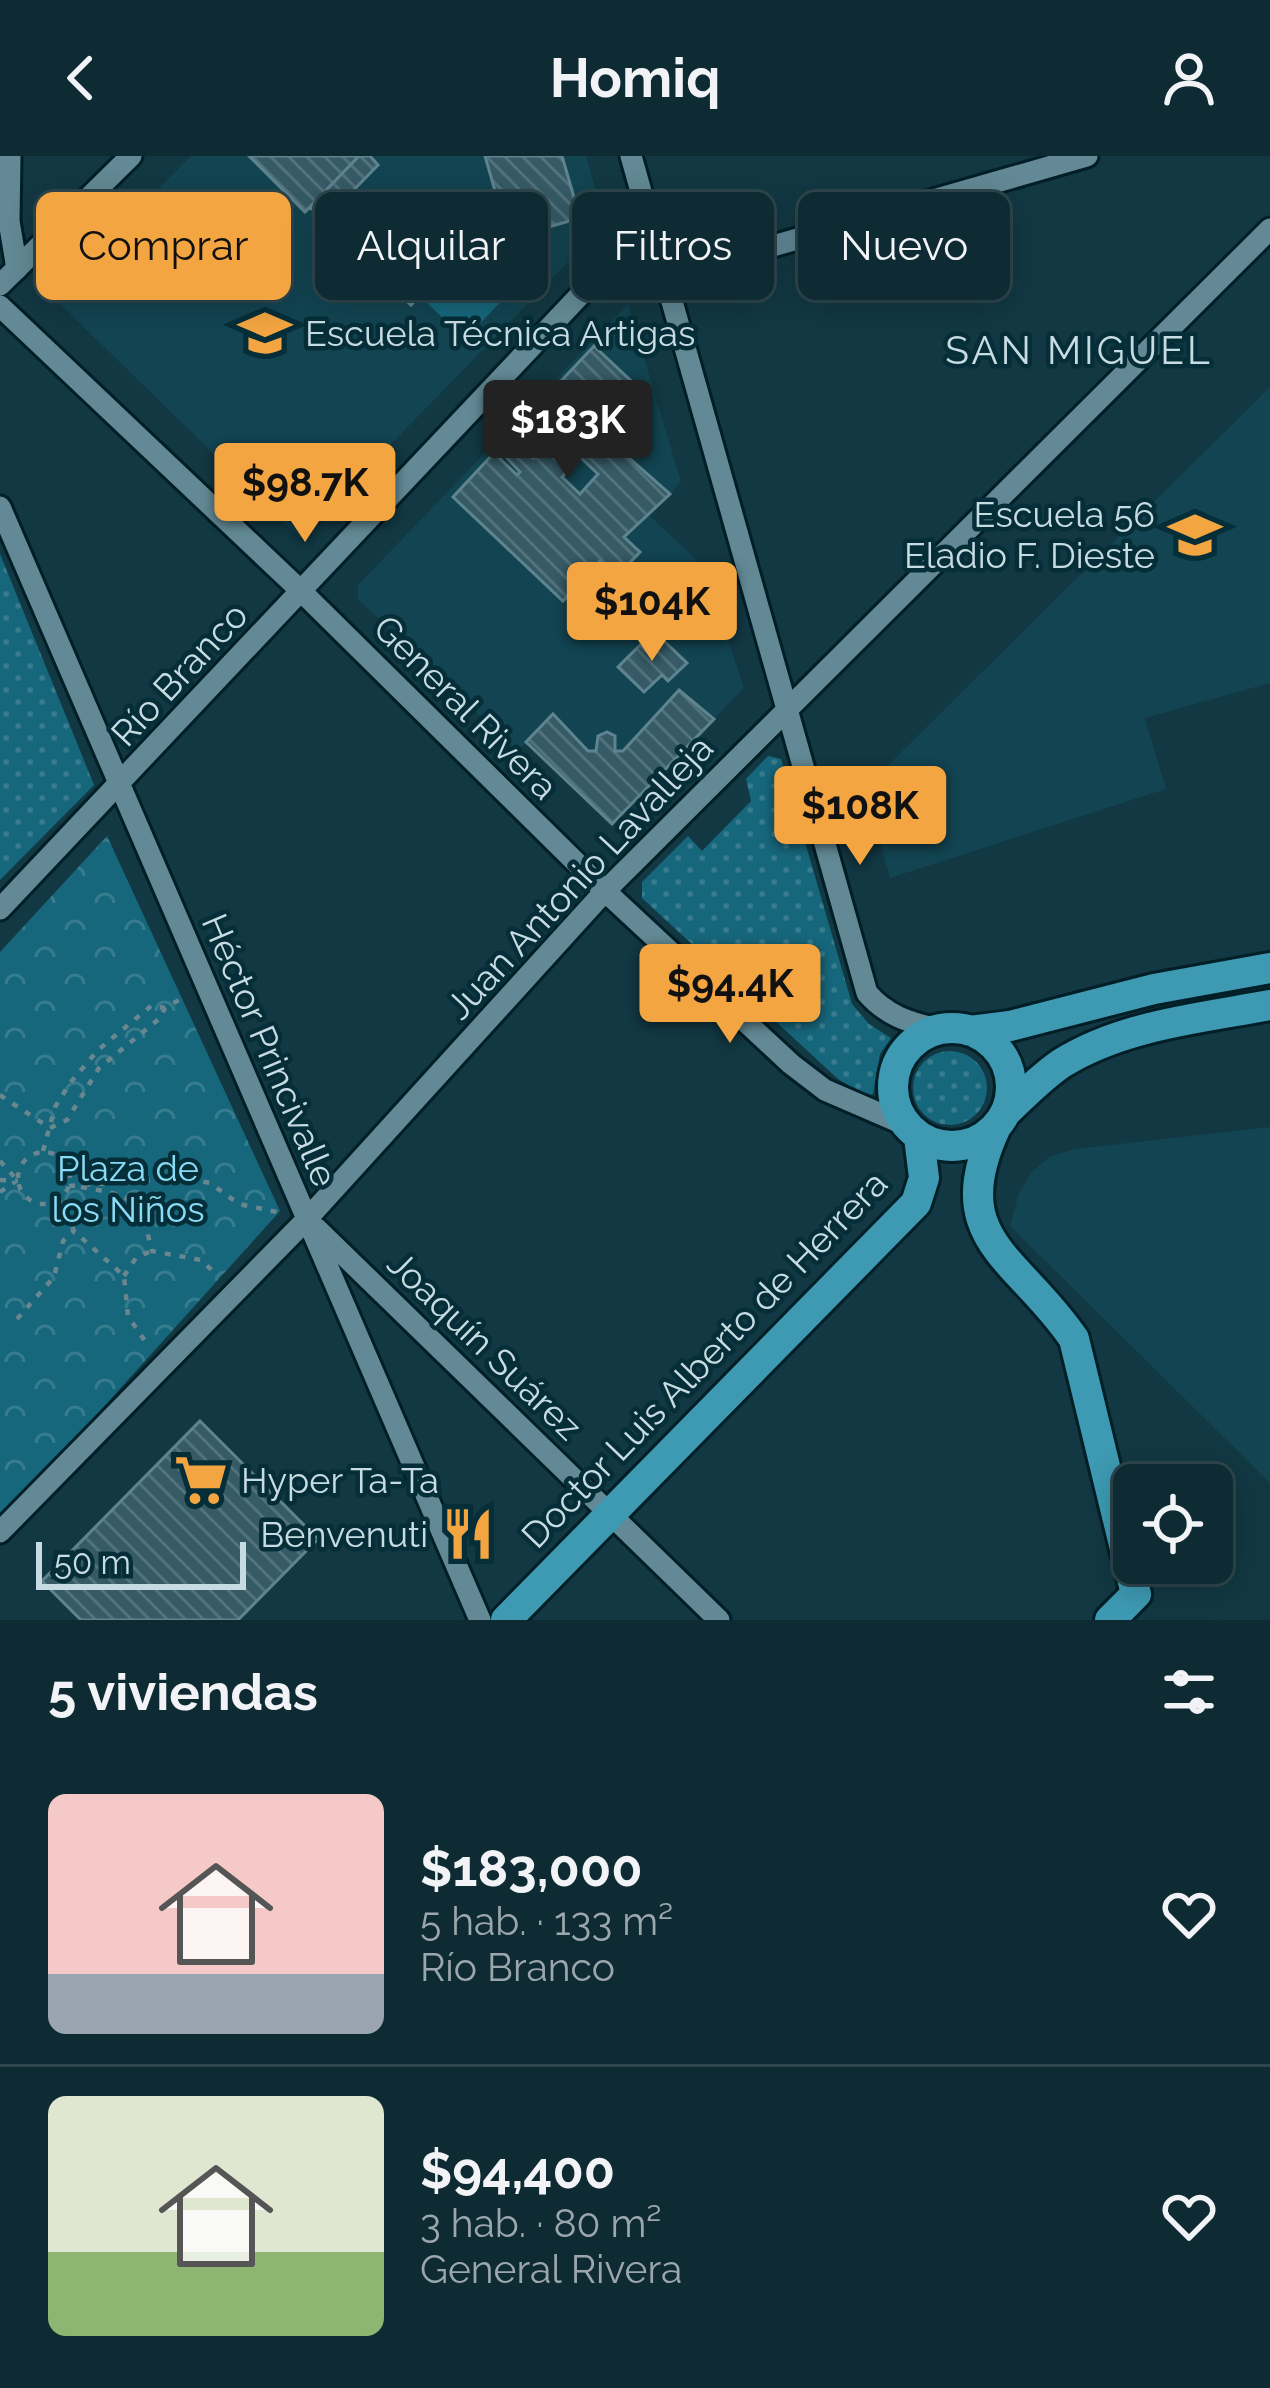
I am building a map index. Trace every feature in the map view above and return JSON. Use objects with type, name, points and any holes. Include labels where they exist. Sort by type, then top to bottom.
[{"type":"main road","points":[[1270,968],[1154,989],[1010,1026],[937,1030],[911,1044],[895,1069],[893,1099],[912,1131],[951,1147],[983,1138],[1062,1064],[1100,1044],[1167,1024],[1270,1005]]},
{"type":"main road","points":[[970,1030],[998,1049],[1011,1080],[1000,1120],[981,1160],[976,1211],[1003,1255],[1074,1339],[1139,1607],[1110,1620]]},
{"type":"main road","name":"Doctor Luis Alberto de Herrera","points":[[506,1620],[916,1203],[924,1178],[912,1131]]},
{"type":"street","points":[[8,277],[10,156]]},
{"type":"street","points":[[8,277],[131,156]]},
{"type":"street","points":[[632,156],[643,192]]},
{"type":"street","points":[[774,246],[1087,156]]},
{"type":"street","name":"Juan Antonio Lavalleja","points":[[0,1532],[307,1219],[605,891],[1270,229]]},
{"type":"street","name":"Río Branco","points":[[0,909],[576,300]]},
{"type":"street","points":[[674,300],[784,709],[867,992],[900,1020],[937,1030]]},
{"type":"street","name":"General Rivera","points":[[0,306],[790,1064],[825,1090],[912,1131]]},
{"type":"street","name":"Héctor Princivalle","points":[[0,507],[480,1620]]},
{"type":"street","name":"Joaquín Suárez","points":[[307,1219],[719,1620]]},
{"type":"path","points":[[50,1128],[67,1120],[99,1068],[160,1018],[165,1008],[206,985]]},
{"type":"path","points":[[0,1192],[18,1180],[22,1163],[43,1151],[56,1107],[98,1050],[151,1006],[165,1008]]},
{"type":"path","points":[[0,1095],[50,1128]]},
{"type":"path","points":[[0,1161],[26,1197],[51,1204],[69,1186],[65,1162],[43,1151]]},
{"type":"path","points":[[69,1186],[185,1178],[211,1183],[239,1204],[307,1219]]},
{"type":"path","points":[[0,1180],[18,1180]]},
{"type":"path","points":[[69,1186],[122,1194],[143,1213],[152,1251]]},
{"type":"path","points":[[59,1200],[74,1231],[124,1276]]},
{"type":"path","points":[[17,1319],[54,1277],[63,1241],[74,1231]]},
{"type":"path","points":[[164,1364],[128,1316],[124,1276],[136,1258],[152,1251],[201,1260],[235,1292]]},
{"type":"shaded area","name":"Escuela Técnica Artigas","points":[[191,156],[586,156],[596,192],[572,192],[572,258],[548,283],[548,192],[315,192],[315,300],[531,300],[300,538],[58,302],[291,300],[291,192],[155,192]]},
{"type":"shaded area","points":[[628,304],[681,482],[650,516],[705,568],[744,688],[612,824],[526,743],[517,751],[358,599],[358,585]]},
{"type":"shaded area","name":"Escuela 56 Eladio F. Dieste","points":[[1270,387],[1270,683],[1145,718],[1166,789],[890,878],[865,788]]},
{"type":"shaded area","points":[[1270,1127],[1270,1483],[1010,1226],[1019,1193],[1049,1157],[1075,1149]]},
{"type":"green space","points":[[428,300],[503,300],[465,339]]},
{"type":"green space","points":[[0,554],[94,785],[0,880]]},
{"type":"green space","points":[[768,756],[781,759],[852,1004],[869,1024],[891,1038],[880,1054],[873,1094],[867,1096],[838,1079],[642,898],[642,882],[688,836],[702,851],[751,801],[746,779]]},
{"type":"green space","name":"Plaza de los Niños","points":[[107,836],[280,1211],[0,1522],[0,952]]},
{"type":"green space","points":[[950,1051],[976,1062],[987,1088],[976,1114],[950,1125],[924,1114],[913,1088],[924,1062]]},
{"type":"building","points":[[249,156],[359,156],[324,192],[315,192],[315,202],[305,212],[291,192],[285,192]]},
{"type":"building","points":[[359,156],[370,156],[378,165],[352,192],[324,192]]},
{"type":"building","points":[[485,156],[562,156],[572,192],[572,220],[548,227],[548,192],[495,192]]},
{"type":"building","points":[[594,346],[643,392],[603,435],[670,494],[624,537],[640,552],[616,577],[600,561],[563,601],[453,497],[494,453],[517,475],[520,472],[507,458],[509,449],[518,446],[533,458],[537,454],[513,432]],"holes":[[[580,457],[598,474],[580,494],[562,477]]]},
{"type":"building","points":[[660,637],[687,663],[668,681],[662,675],[644,692],[618,667],[640,645],[646,651]]},
{"type":"building","points":[[679,690],[714,719],[612,824],[526,742],[553,714],[588,751],[596,751],[598,736],[607,732],[615,736],[615,751],[623,751]]},
{"type":"building","name":"Hyper Ta-Ta","points":[[200,1421],[318,1539],[238,1620],[81,1620],[42,1581]]},
{"type":"place","name":"Escuela Técnica Artigas","points":[[265,333]]},
{"type":"place","name":"Escuela 56 Eladio F. Dieste","points":[[1195,535]]},
{"type":"place","name":"Hyper Ta-Ta","points":[[201,1480]]},
{"type":"place","name":"Benvenuti","points":[[468,1534]]},
{"type":"district","name":"SAN MIGUEL","points":[[1079,350]]}]
